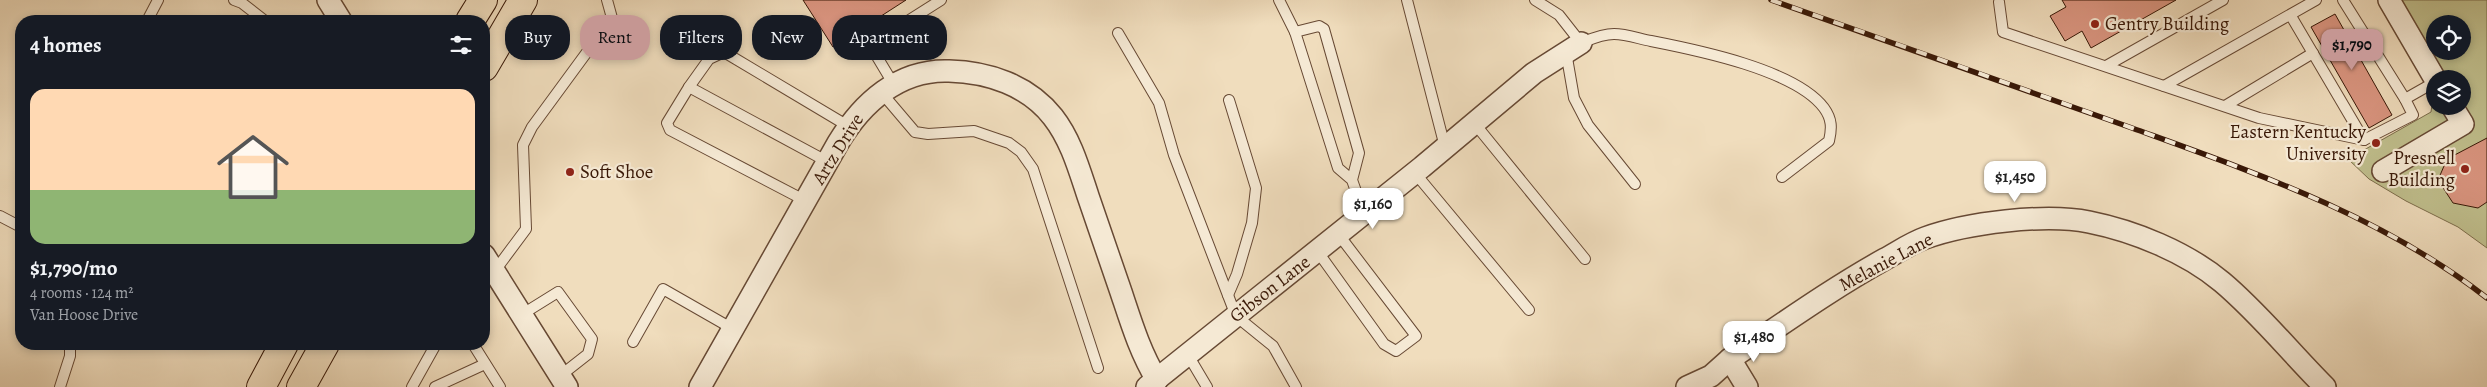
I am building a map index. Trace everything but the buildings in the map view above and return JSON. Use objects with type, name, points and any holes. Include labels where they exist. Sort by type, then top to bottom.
[{"type":"main road","points":[[474,15],[483,0]]},
{"type":"main road","points":[[490,57],[524,0]]},
{"type":"main road","points":[[261,387],[281,350]]},
{"type":"main road","points":[[301,387],[322,350]]},
{"type":"street","points":[[328,0],[337,15]]},
{"type":"street","points":[[2389,0],[2429,70]]},
{"type":"street","name":"Gibson Lane","points":[[1152,383],[1318,252],[1475,124],[1534,73],[1573,47]]},
{"type":"street","name":"Artz Drive","points":[[700,387],[848,126],[860,111],[888,88],[925,73],[945,71],[986,75],[1023,91],[1052,116],[1063,131],[1077,163],[1152,383]]},
{"type":"street","points":[[2383,171],[2462,124],[2457,115]]},
{"type":"street","name":"Melanie Lane","points":[[1687,387],[1711,376],[1730,359],[1855,275],[1923,238],[1970,225],[2050,219],[2087,221],[2118,229],[2185,257],[2227,287],[2259,317],[2325,387]]},
{"type":"street","points":[[490,265],[563,382]]},
{"type":"street","points":[[1730,359],[1747,387]]},
{"type":"lane","points":[[150,15],[158,0]]},
{"type":"lane","points":[[234,0],[242,2],[258,15]]},
{"type":"lane","points":[[490,262],[526,229],[523,145],[532,127],[612,18],[606,0]]},
{"type":"lane","points":[[941,0],[870,45],[888,88],[915,132],[928,134],[974,131],[1009,143],[1021,152],[1033,169],[1098,368]]},
{"type":"lane","points":[[1279,0],[1295,32],[1338,168],[1352,180],[1364,214]]},
{"type":"lane","points":[[1407,0],[1446,148]]},
{"type":"lane","points":[[1535,0],[1559,15],[1573,47],[1574,98],[1588,125],[1635,184]]},
{"type":"lane","points":[[2106,66],[2223,0]]},
{"type":"lane","points":[[2164,86],[2316,0]]},
{"type":"lane","points":[[2000,1],[2004,32],[2259,118],[2364,140],[2413,115],[2343,0]]},
{"type":"lane","points":[[2290,16],[2364,140]]},
{"type":"lane","points":[[1295,32],[1319,26],[1324,29],[1359,153],[1352,180]]},
{"type":"lane","points":[[1118,34],[1159,103],[1174,155],[1236,316],[1274,346],[1296,387]]},
{"type":"lane","points":[[1573,47],[1598,36],[1615,34],[1703,51],[1786,80],[1809,94],[1824,108],[1832,124],[1829,141],[1782,177]]},
{"type":"lane","points":[[806,202],[670,130],[667,122],[709,59],[724,52],[848,126]]},
{"type":"lane","points":[[2225,106],[2313,54]]},
{"type":"lane","points":[[2404,99],[2426,86]]},
{"type":"lane","points":[[689,87],[828,162]]},
{"type":"lane","points":[[1228,295],[1237,274],[1252,223],[1256,188],[1229,100]]},
{"type":"lane","points":[[1475,124],[1585,259]]},
{"type":"lane","points":[[1415,173],[1528,310]]},
{"type":"lane","points":[[0,216],[15,224]]},
{"type":"lane","points":[[1318,252],[1384,344],[1396,351],[1416,336],[1338,235]]},
{"type":"lane","points":[[633,342],[663,289],[733,329]]},
{"type":"lane","points":[[521,315],[558,292],[592,340],[588,354],[563,382]]},
{"type":"lane","points":[[60,387],[70,356],[70,350]]},
{"type":"lane","points":[[412,387],[433,350]]},
{"type":"lane","points":[[477,350],[500,387]]},
{"type":"lane","points":[[1188,355],[1208,387]]},
{"type":"lane","points":[[435,387],[486,364]]},
{"type":"shaded area","points":[[2378,0],[2487,0],[2487,248],[2458,227],[2406,201],[2369,179],[2348,159],[2426,115],[2471,115],[2471,70],[2426,70],[2426,85]]},
{"type":"railway","points":[[1771,0],[2132,128],[2225,162],[2317,199],[2405,243],[2447,269],[2487,298]]},
{"type":"place","name":"Gentry Building","points":[[2095,24]]},
{"type":"place","name":"Eastern Kentucky University","points":[[2376,143]]},
{"type":"place","name":"Presnell Building","points":[[2465,169]]},
{"type":"place","name":"Soft Shoe","points":[[570,172]]}]
